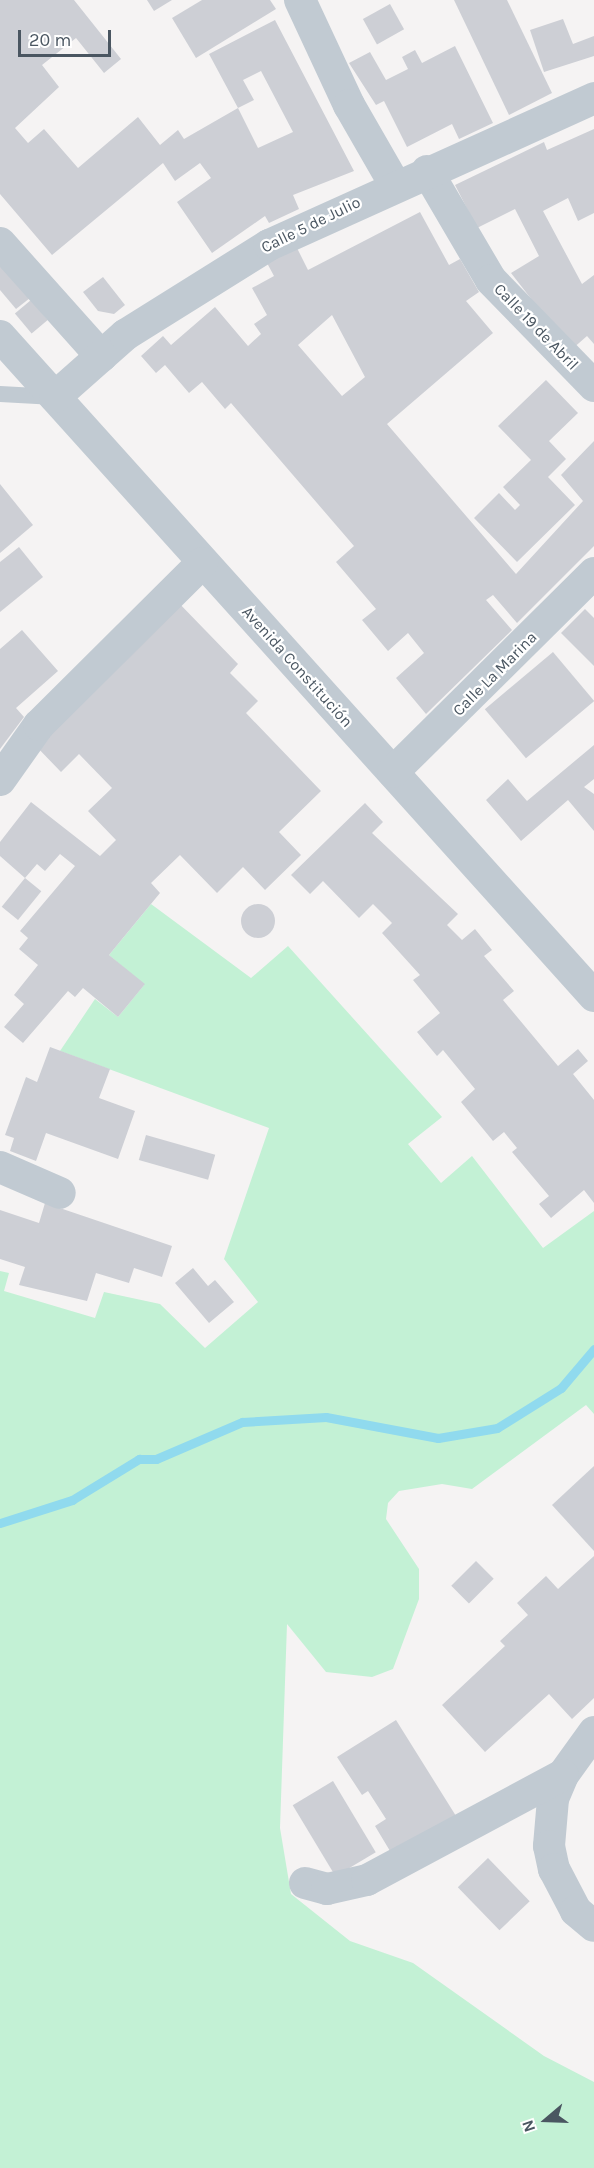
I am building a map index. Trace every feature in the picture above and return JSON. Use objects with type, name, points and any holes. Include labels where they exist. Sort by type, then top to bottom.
[{"type":"street","points":[[300,0],[349,105],[395,185]]},
{"type":"street","name":"Calle 5 de Julio","points":[[55,397],[101,356],[228,268],[395,185],[594,98]]},
{"type":"street","name":"Calle 19 de Abril","points":[[428,171],[491,280],[594,386]]},
{"type":"street","points":[[0,243],[101,356]]},
{"type":"street","name":"Avenida Constitución","points":[[0,336],[594,996]]},
{"type":"street","points":[[0,780],[39,725],[202,563]]},
{"type":"street","name":"Calle La Marina","points":[[393,772],[594,573]]},
{"type":"street","points":[[0,1167],[60,1192]]},
{"type":"street","points":[[594,1732],[563,1774],[553,1799],[549,1846],[554,1869],[576,1911],[594,1926]]},
{"type":"street","points":[[305,1883],[327,1889],[348,1886],[402,1865],[563,1774]]},
{"type":"lane","points":[[0,394],[55,397]]},
{"type":"green space","points":[[151,904],[251,978],[288,946],[442,1117],[408,1144],[441,1183],[472,1156],[543,1248],[594,1211],[594,1414],[586,1405],[472,1489],[442,1484],[399,1491],[388,1503],[386,1519],[419,1569],[419,1599],[393,1669],[372,1677],[326,1672],[287,1624],[280,1828],[291,1894],[350,1941],[413,1963],[544,2056],[594,2082],[594,2168],[0,2168],[0,1271],[9,1273],[4,1291],[95,1318],[104,1292],[160,1304],[205,1348],[258,1302],[224,1259],[269,1128],[60,1051],[95,999],[118,1017],[144,985],[109,955]]},
{"type":"building","points":[[0,0],[74,0],[121,59],[104,73],[76,38],[42,65],[59,87],[15,128],[28,143],[44,129],[78,168],[138,117],[160,145],[178,130],[184,139],[238,108],[209,54],[275,20],[354,171],[293,195],[299,209],[269,223],[265,216],[212,253],[177,202],[211,178],[200,163],[175,181],[163,163],[52,255],[0,194]],"holes":[[[261,71],[293,132],[258,148],[238,108],[254,100],[243,80]]]},
{"type":"building","points":[[147,0],[172,0],[154,11]]},
{"type":"building","points":[[202,0],[270,0],[276,9],[196,58],[172,18]]},
{"type":"building","points":[[454,0],[507,0],[552,93],[509,115]]},
{"type":"building","points":[[390,4],[404,29],[377,44],[363,19]]},
{"type":"building","points":[[563,19],[573,44],[594,36],[594,56],[544,72],[530,30]]},
{"type":"building","points":[[455,46],[493,123],[459,139],[452,124],[407,147],[384,101],[376,105],[349,63],[370,52],[386,80],[408,69],[402,57],[415,50],[422,63]]},
{"type":"building","points":[[594,129],[594,213],[578,221],[568,198],[543,211],[582,284],[594,275],[594,344],[587,336],[571,350],[511,273],[539,256],[515,209],[477,228],[455,185],[544,142],[547,150]]},
{"type":"building","points":[[420,212],[449,265],[460,259],[479,292],[466,301],[493,333],[387,424],[516,574],[583,501],[561,475],[594,441],[594,546],[517,623],[493,595],[486,600],[512,630],[426,714],[396,678],[424,653],[408,633],[388,651],[362,620],[376,609],[336,562],[354,546],[231,403],[225,409],[202,382],[189,393],[165,365],[156,373],[141,356],[163,336],[171,345],[215,307],[248,346],[261,334],[254,324],[267,315],[252,288],[274,276],[267,263],[297,248],[308,270]],"holes":[[[332,315],[365,377],[342,396],[298,345]]]},
{"type":"building","points":[[0,262],[30,298],[16,309],[0,290]]},
{"type":"building","points":[[103,277],[125,305],[114,314],[98,311],[83,292]]},
{"type":"building","points":[[31,300],[48,320],[32,333],[15,313]]},
{"type":"building","points":[[546,380],[578,413],[549,441],[566,459],[548,477],[575,505],[517,562],[474,518],[499,493],[515,510],[520,505],[503,487],[531,460],[498,426]]},
{"type":"building","points":[[0,484],[33,525],[0,553]]},
{"type":"building","points":[[19,547],[43,577],[0,612],[0,562]]},
{"type":"building","points":[[174,598],[238,664],[230,673],[258,701],[246,713],[321,791],[279,832],[301,855],[265,890],[243,867],[217,893],[180,855],[151,883],[160,893],[109,955],[145,984],[118,1017],[83,988],[75,997],[68,991],[23,1043],[4,1027],[24,1004],[14,995],[38,965],[19,949],[28,938],[20,931],[75,866],[60,854],[45,871],[37,864],[25,878],[0,856],[0,842],[31,802],[100,856],[116,840],[88,811],[112,788],[79,754],[61,772],[32,742]]},
{"type":"building","points":[[585,609],[594,618],[594,666],[561,633]]},
{"type":"building","points":[[22,630],[58,671],[16,708],[24,717],[0,749],[0,649]]},
{"type":"building","points":[[553,652],[594,701],[526,758],[485,709]]},
{"type":"building","points":[[594,745],[594,779],[584,787],[594,794],[594,831],[568,800],[521,841],[486,800],[508,779],[527,801]]},
{"type":"building","points":[[365,803],[383,822],[372,833],[458,914],[447,925],[462,940],[475,929],[492,950],[484,956],[514,991],[503,1000],[558,1066],[578,1049],[588,1061],[573,1074],[594,1100],[594,1203],[584,1190],[551,1218],[539,1204],[549,1196],[512,1152],[517,1148],[504,1132],[493,1141],[461,1102],[475,1089],[443,1050],[437,1056],[417,1032],[440,1013],[413,980],[420,975],[382,933],[392,923],[373,904],[359,918],[323,881],[310,894],[291,875]]},
{"type":"building","points":[[25,878],[41,891],[18,920],[2,907]]},
{"type":"building","points":[[258,904],[270,909],[275,921],[270,933],[258,938],[246,933],[241,921],[246,909]]},
{"type":"building","points":[[50,1047],[110,1069],[99,1098],[135,1111],[118,1159],[46,1133],[36,1161],[10,1151],[14,1138],[5,1135],[26,1077],[37,1082]]},
{"type":"building","points":[[146,1135],[215,1155],[208,1180],[139,1160]]},
{"type":"building","points":[[45,1203],[172,1246],[162,1277],[134,1268],[129,1283],[96,1273],[87,1301],[19,1285],[25,1267],[0,1259],[0,1210],[39,1223]]},
{"type":"building","points":[[193,1268],[208,1286],[215,1280],[234,1302],[209,1323],[175,1283]]},
{"type":"building","points":[[594,1466],[594,1551],[552,1505]]},
{"type":"building","points":[[594,1556],[594,1698],[572,1719],[549,1694],[485,1752],[442,1705],[505,1646],[500,1641],[528,1615],[517,1603],[546,1576],[558,1589]]},
{"type":"building","points":[[476,1561],[494,1579],[469,1603],[451,1586]]},
{"type":"building","points":[[396,1720],[456,1816],[393,1856],[375,1826],[386,1819],[368,1791],[362,1795],[337,1757]]},
{"type":"building","points":[[333,1781],[376,1852],[335,1876],[293,1805]]},
{"type":"building","points":[[488,1858],[530,1901],[499,1930],[458,1887]]},
{"type":"waterway","points":[[0,1523],[72,1500],[139,1459],[156,1459],[242,1422],[326,1417],[438,1438],[497,1428],[561,1388],[594,1349]]}]
